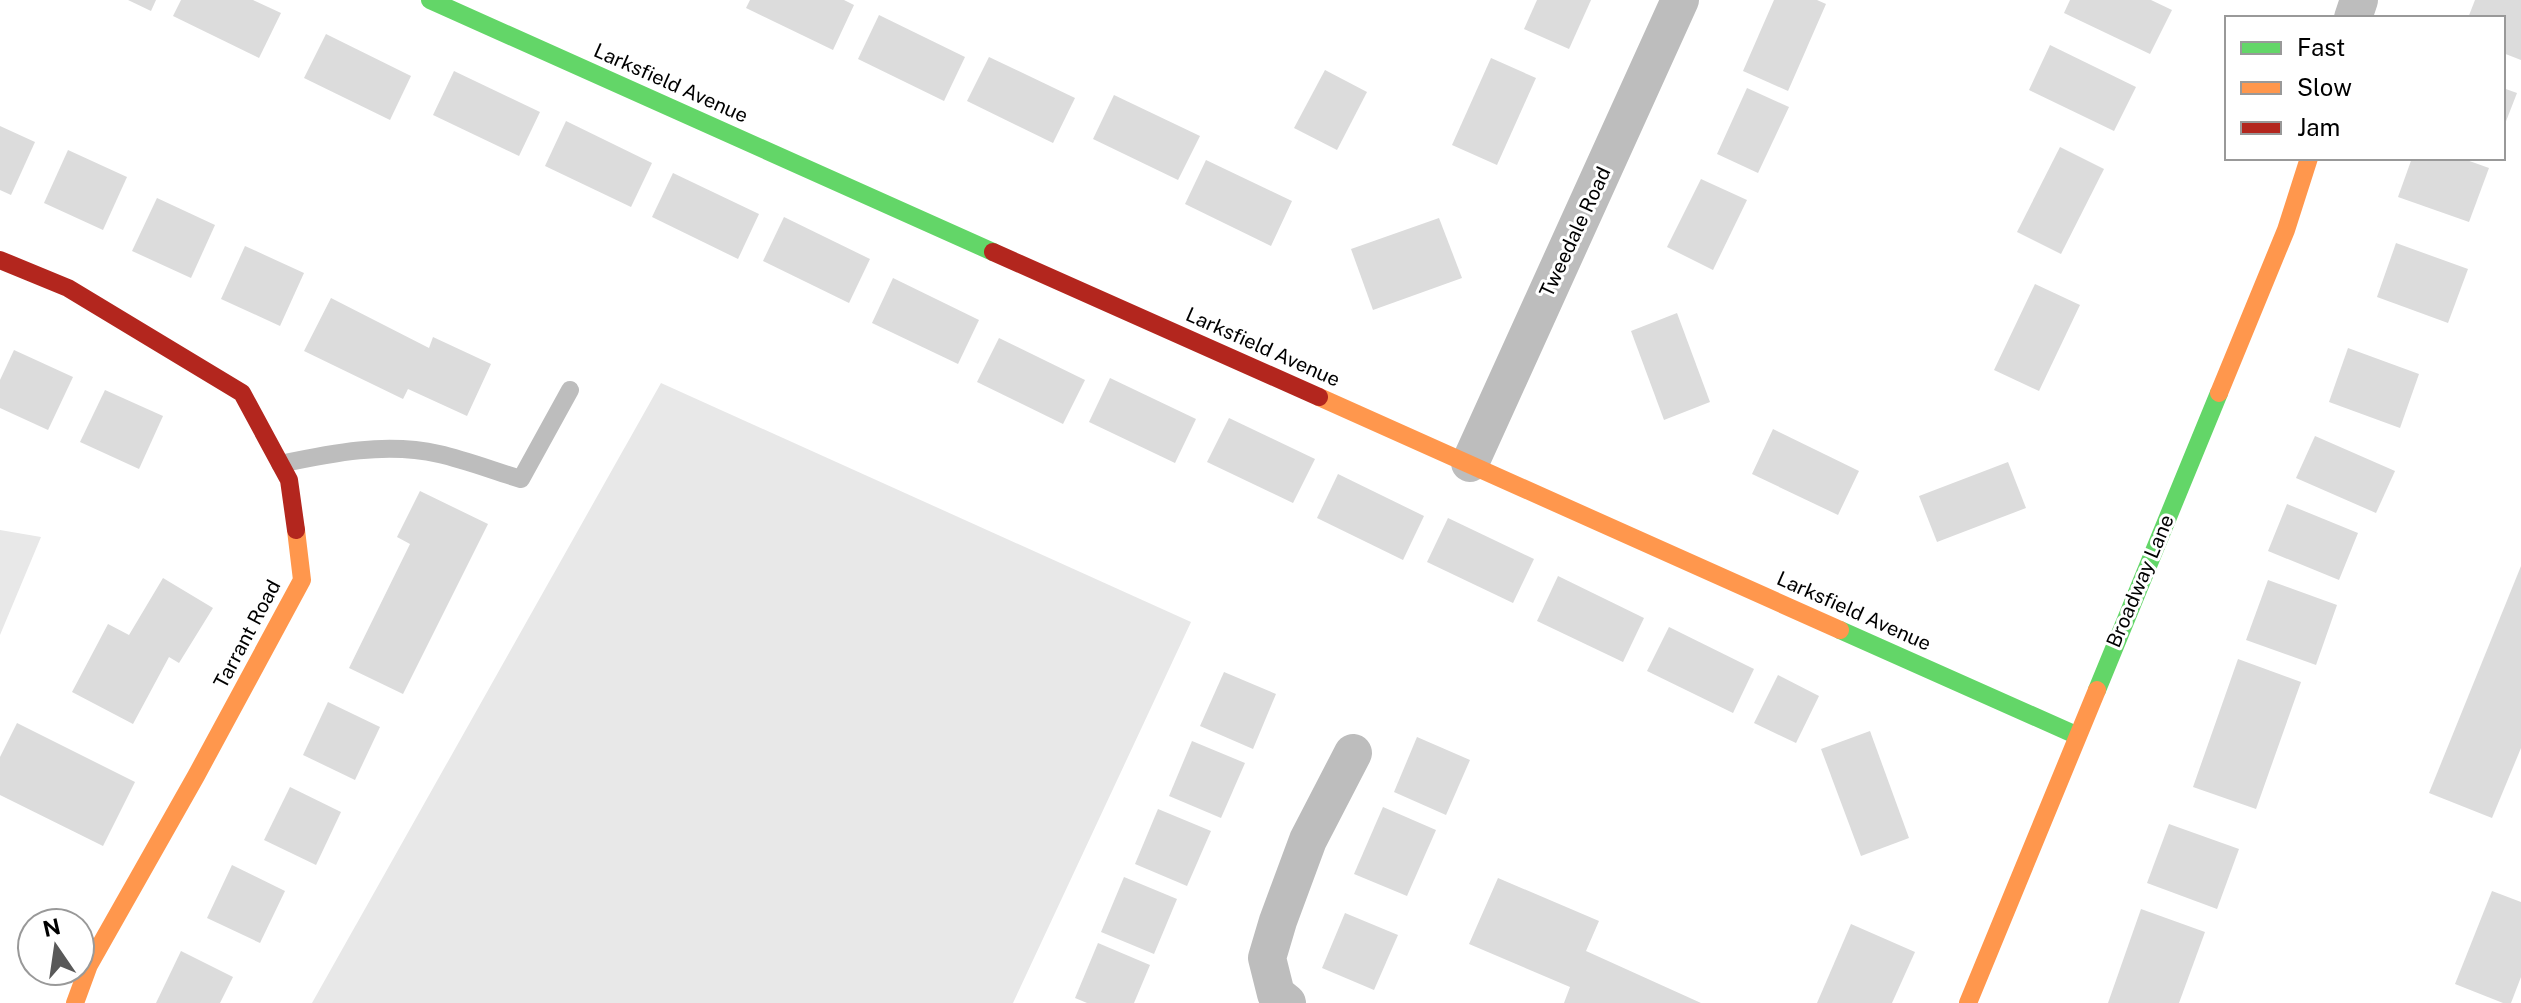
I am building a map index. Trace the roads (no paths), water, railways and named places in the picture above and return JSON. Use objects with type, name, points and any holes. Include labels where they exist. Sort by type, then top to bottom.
[{"type":"street","name":"Larksfield Avenue","points":[[430,0],[2076,735]]},
{"type":"street","name":"Tweedale Road","points":[[1470,463],[1680,0]]},
{"type":"street","name":"Broadway Lane","points":[[1968,1003],[2286,230],[2308,160]]},
{"type":"street","name":"Tarrant Road","points":[[0,260],[68,288],[242,393],[289,480],[302,580],[89,965],[75,1003]]},
{"type":"street","points":[[1275,1000],[1267,958],[1278,921],[1308,840],[1353,753]]},
{"type":"lane","points":[[280,464],[329,454],[395,448],[439,454],[521,479],[570,390]]}]
